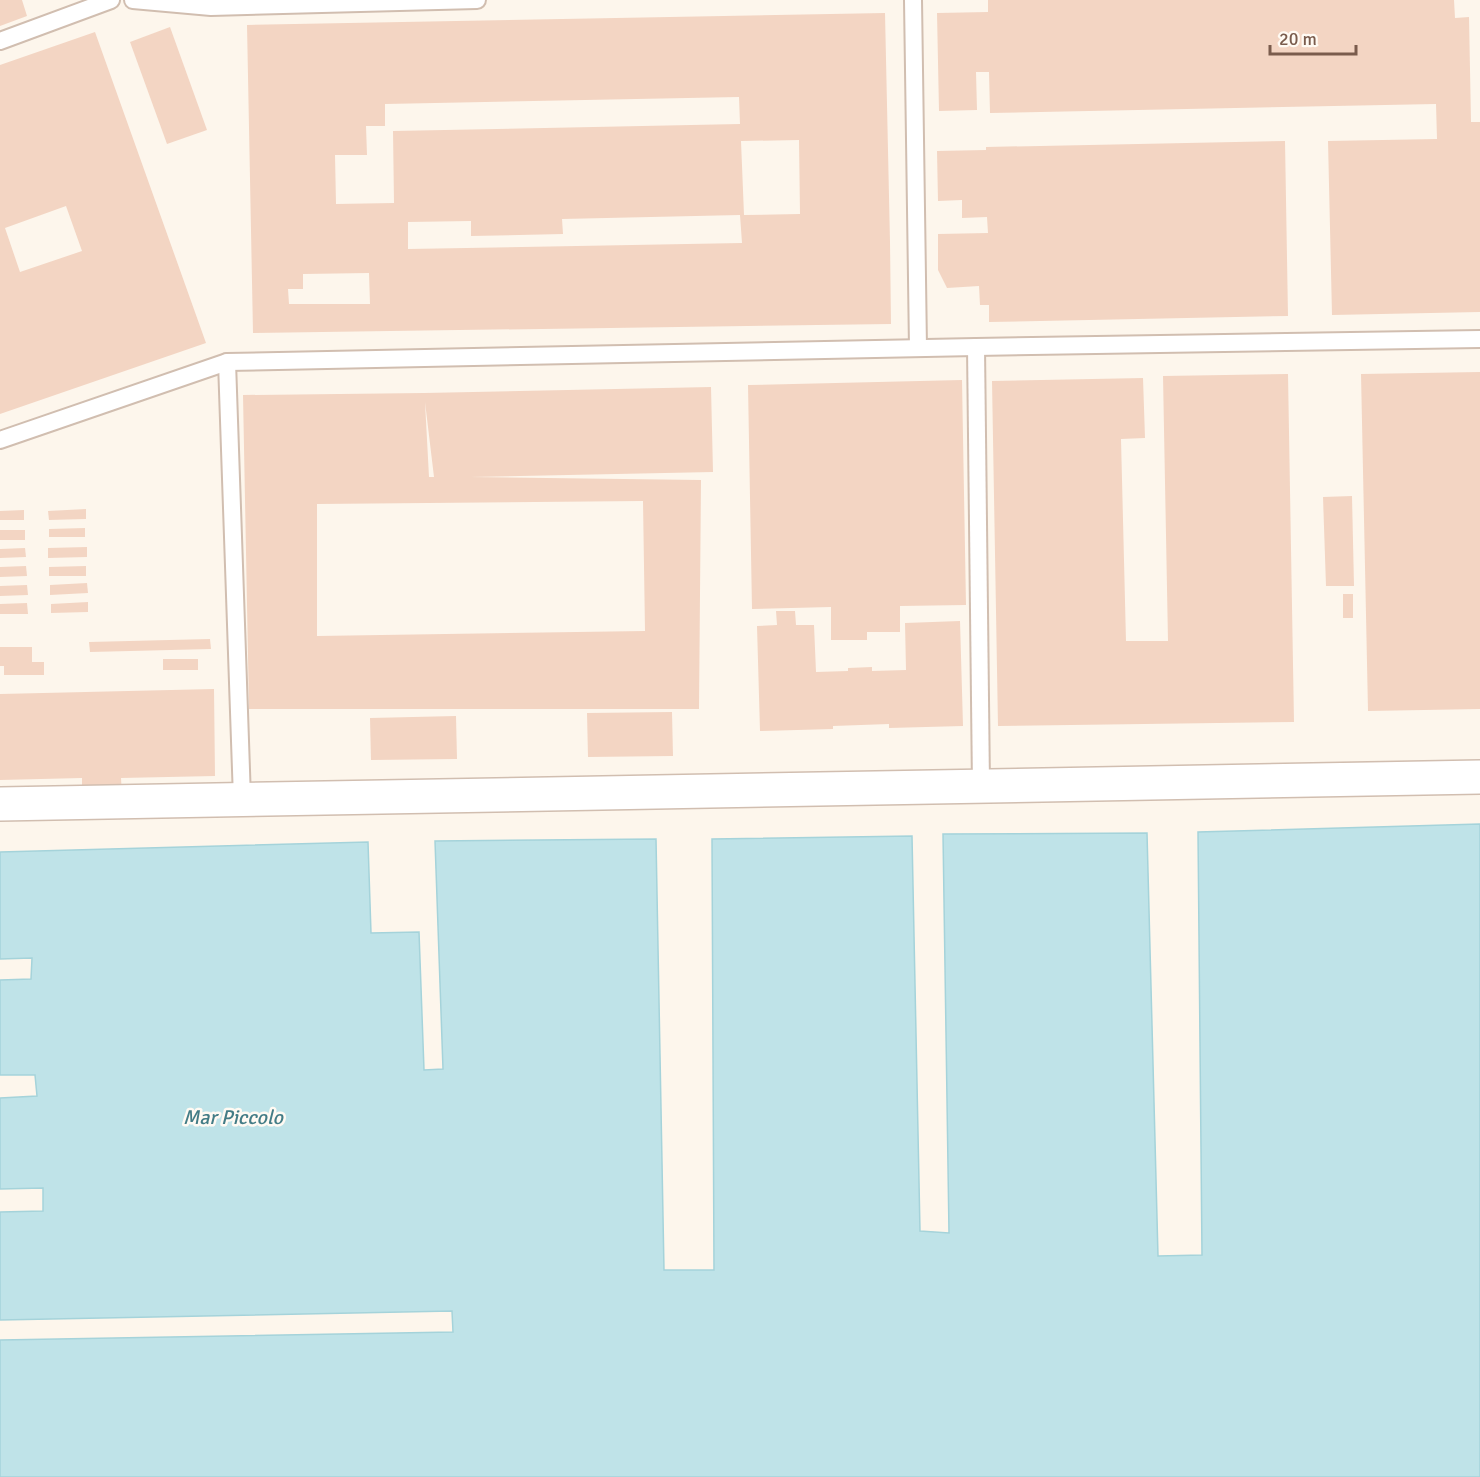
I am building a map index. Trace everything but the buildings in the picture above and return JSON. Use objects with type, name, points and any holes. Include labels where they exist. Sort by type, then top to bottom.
[{"type":"street","points":[[0,804],[1480,777]]},
{"type":"lane","points":[[0,40],[111,0]]},
{"type":"lane","points":[[133,0],[211,7],[477,0]]},
{"type":"lane","points":[[912,0],[918,348]]},
{"type":"lane","points":[[0,441],[227,362],[1480,339]]},
{"type":"lane","points":[[976,347],[981,786]]},
{"type":"lane","points":[[227,362],[242,799]]},
{"type":"water","name":"Mar Piccolo","points":[[1480,824],[1480,1477],[0,1477],[0,1340],[453,1332],[452,1311],[0,1320],[0,1212],[43,1211],[43,1188],[0,1189],[0,1098],[37,1096],[35,1075],[0,1075],[0,980],[31,979],[32,958],[0,959],[0,852],[368,842],[371,933],[419,932],[424,1070],[443,1069],[435,841],[656,839],[664,1270],[714,1270],[712,839],[912,836],[920,1231],[949,1233],[943,834],[1147,833],[1158,1256],[1202,1255],[1198,832]]}]
